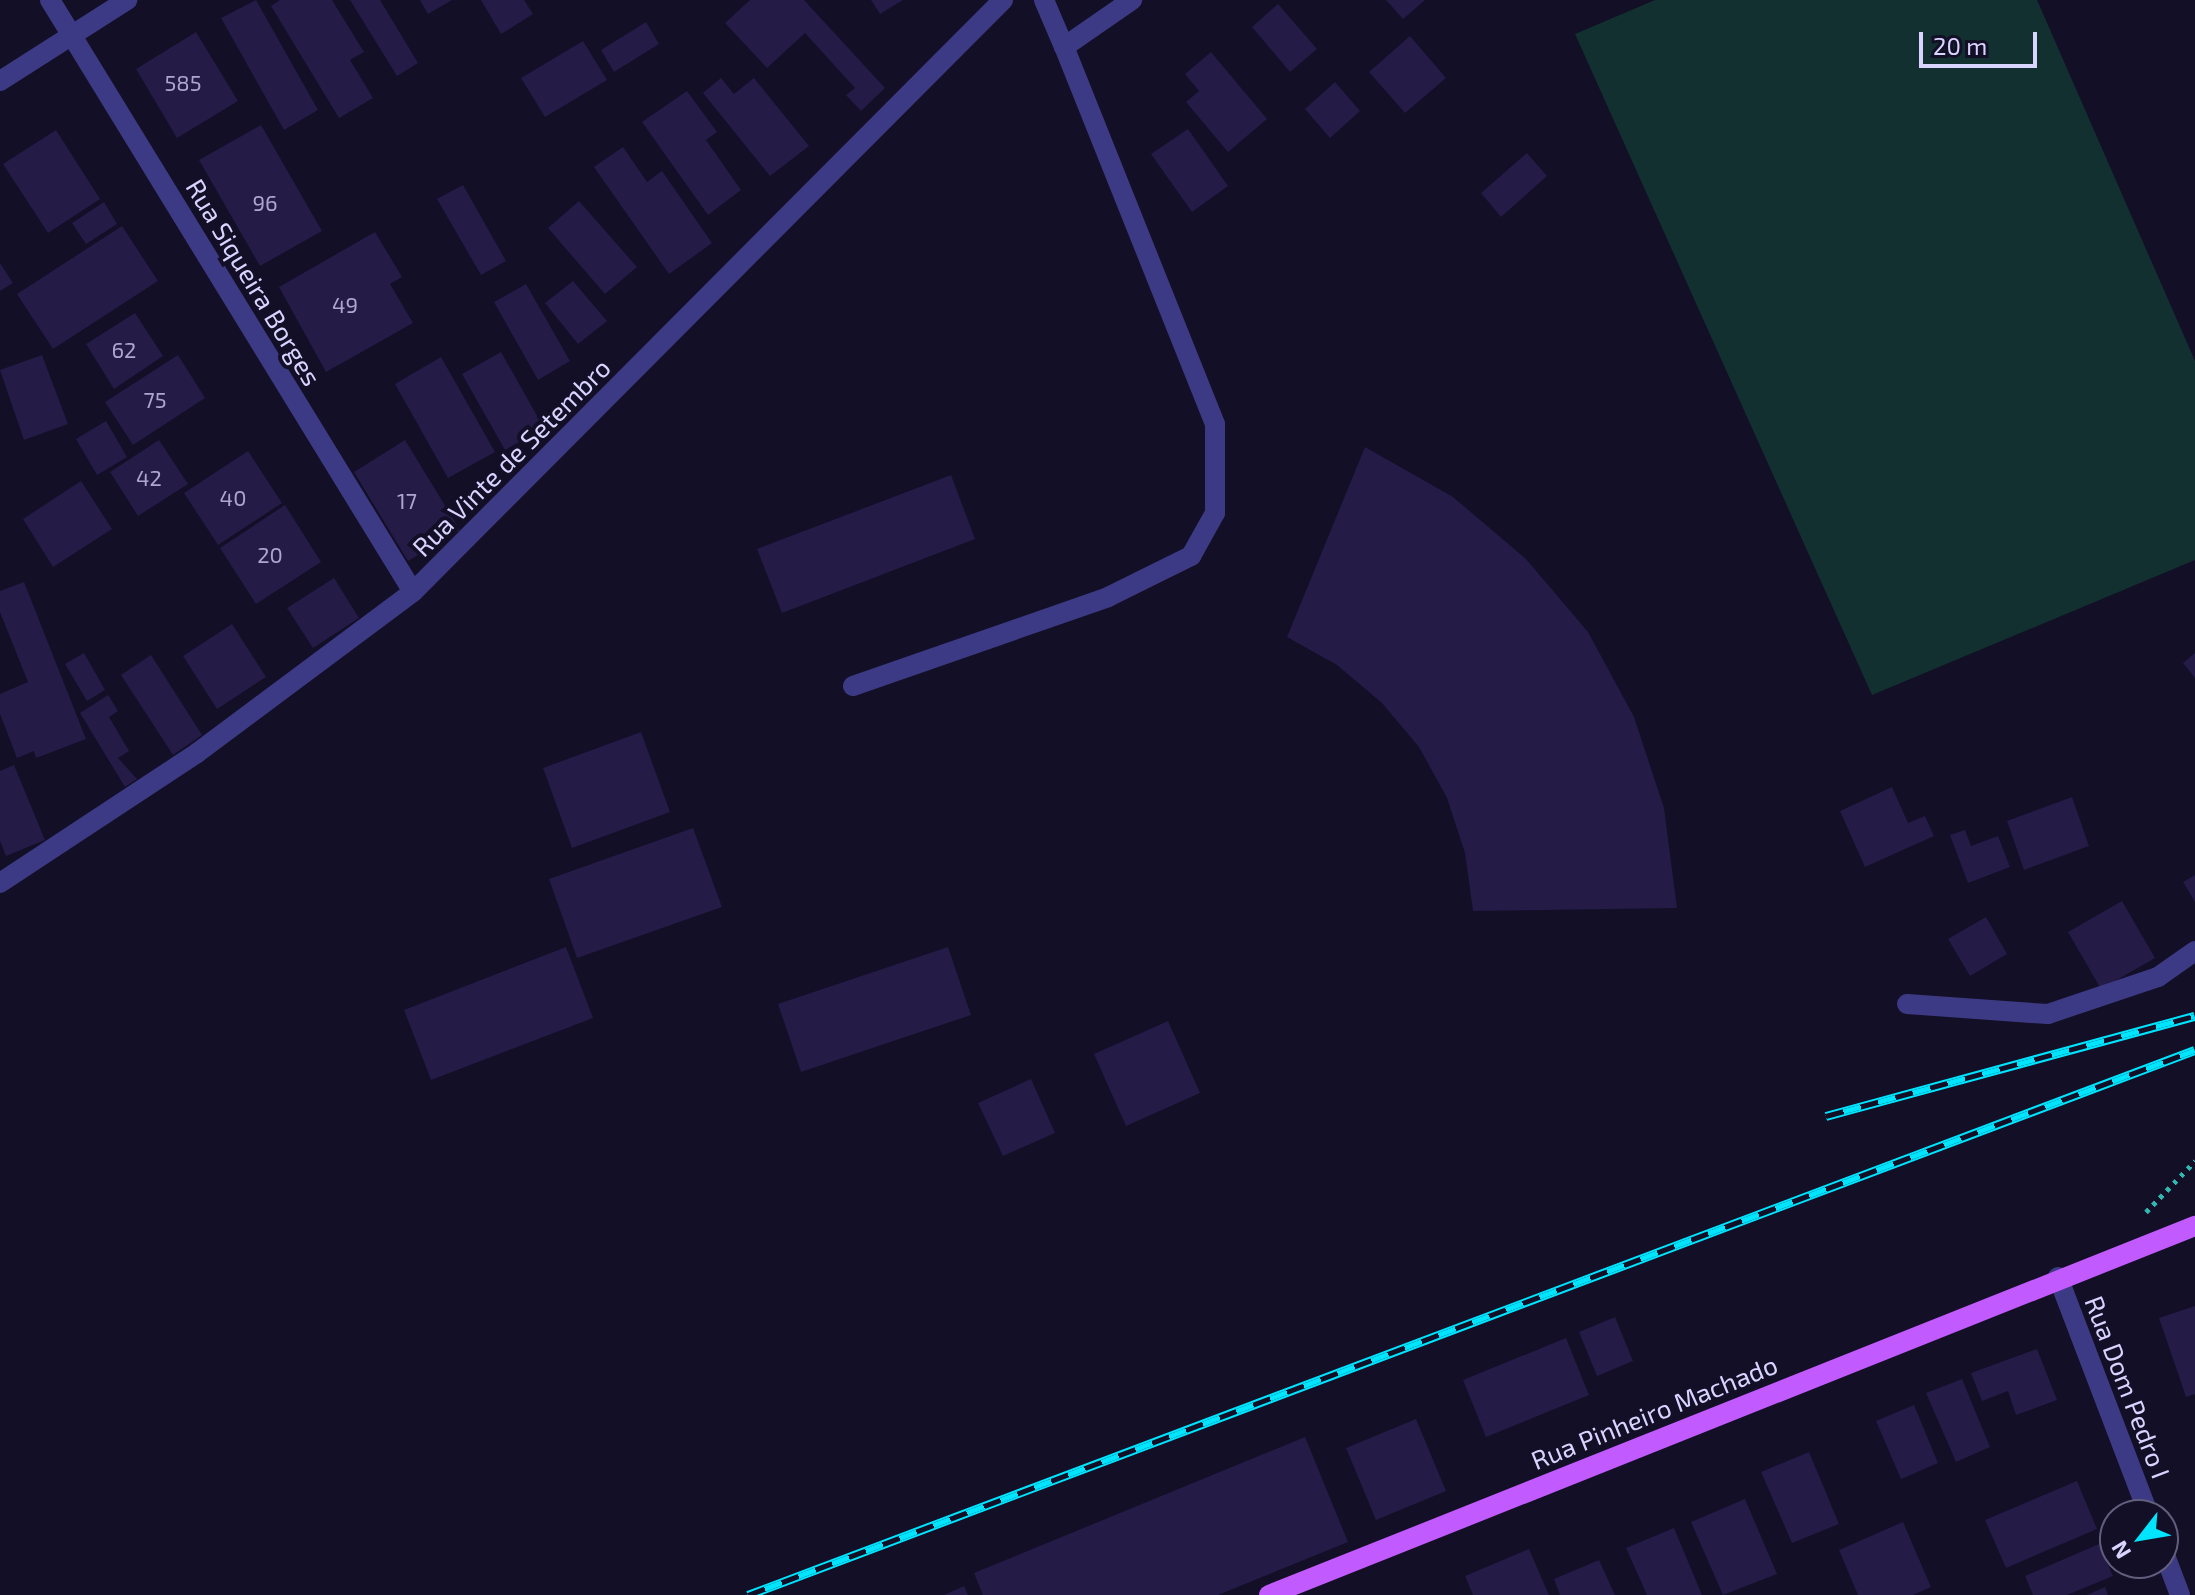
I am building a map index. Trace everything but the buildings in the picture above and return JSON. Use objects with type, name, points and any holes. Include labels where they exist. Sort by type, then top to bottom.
[{"type":"main road","name":"Rua Pinheiro Machado","points":[[1269,1595],[2058,1277],[2195,1226]]},
{"type":"street","name":"Rua Siqueira Borges","points":[[50,0],[413,592]]},
{"type":"street","points":[[0,81],[127,0]]},
{"type":"street","name":"Rua Vinte de Setembro","points":[[0,883],[197,753],[413,592],[1003,0]]},
{"type":"street","points":[[853,686],[1108,597],[1191,556],[1215,513],[1215,424],[1044,0]]},
{"type":"street","points":[[1064,47],[1132,0]]},
{"type":"street","points":[[1907,1004],[2048,1014],[2158,977],[2195,951]]},
{"type":"street","name":"Rua Dom Pedro I","points":[[2058,1277],[2143,1499]]},
{"type":"green space","points":[[1655,0],[2037,0],[2195,361],[2195,560],[1872,695],[1575,34]]},
{"type":"railway","points":[[1826,1116],[2195,1016]]},
{"type":"railway","points":[[748,1595],[2195,1050]]}]
